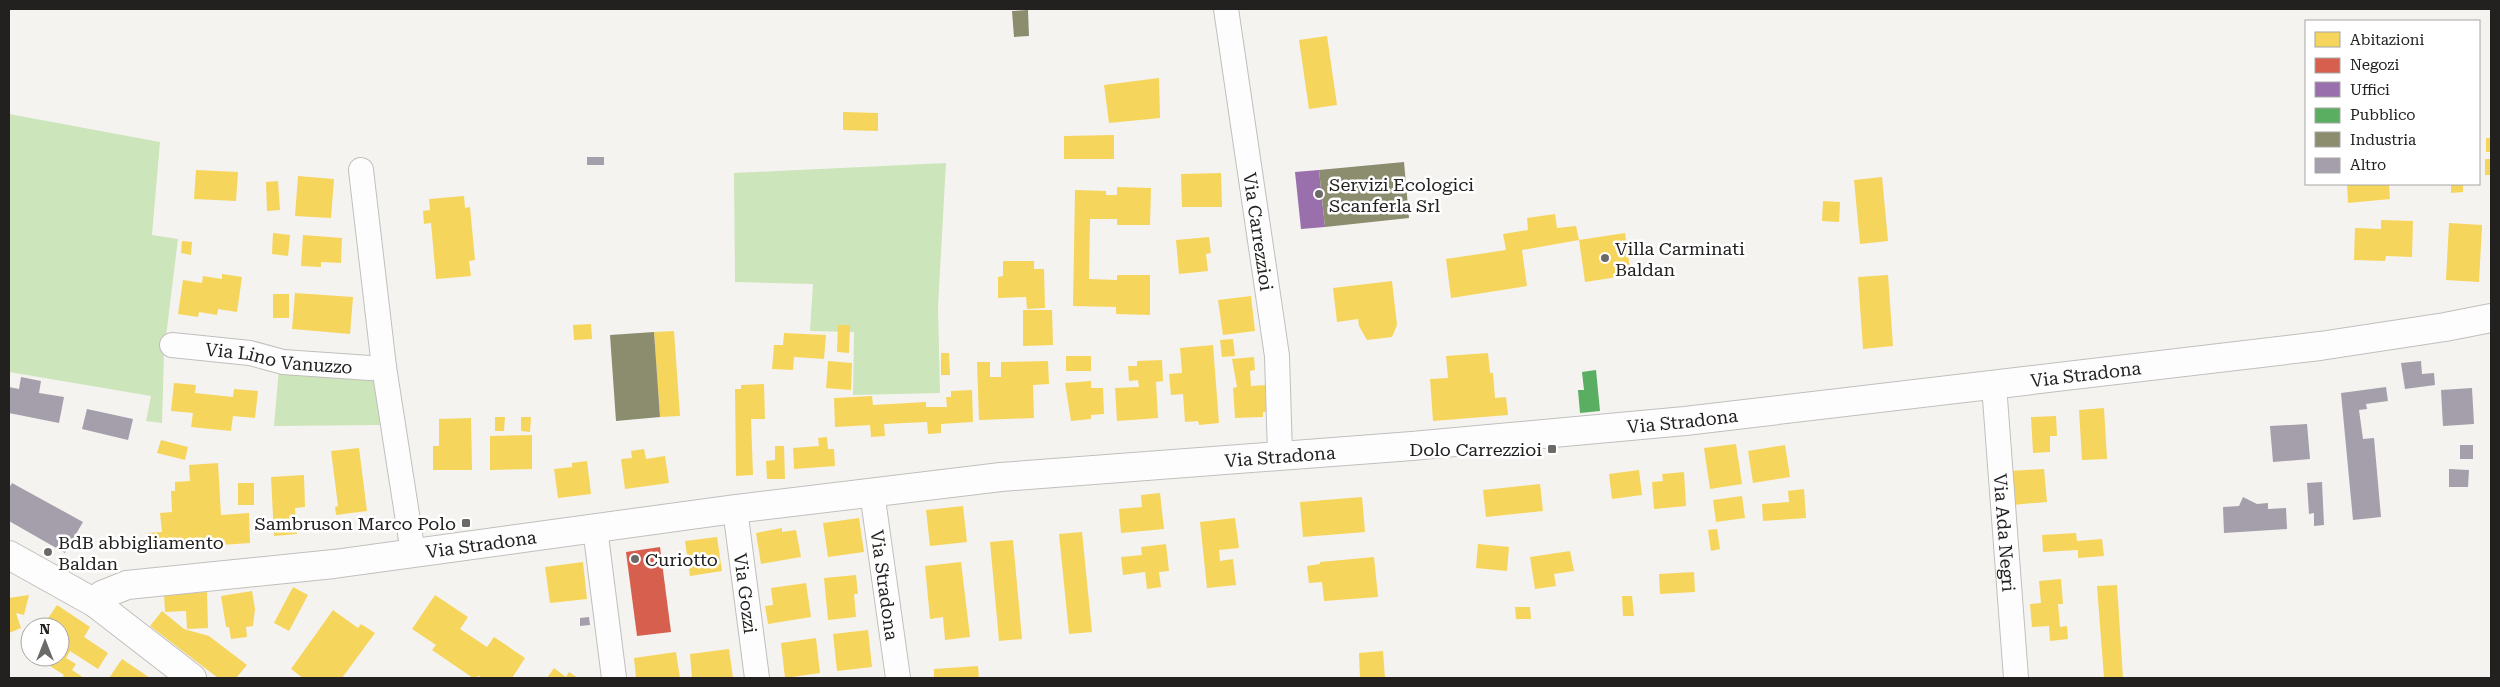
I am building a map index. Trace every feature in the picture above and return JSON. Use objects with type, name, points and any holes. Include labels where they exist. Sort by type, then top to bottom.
[{"type":"main road","name":"Via Stradona","points":[[95,603],[102,595],[127,585],[334,564],[872,492],[1001,477],[1636,426],[2320,346],[2491,318]]},
{"type":"main road","points":[[11,562],[95,603],[192,678]]},
{"type":"street","name":"Via Carrezzioi","points":[[1226,9],[1277,356],[1280,454]]},
{"type":"street","points":[[360,170],[384,367],[414,553]]},
{"type":"street","name":"Via Lino Vanuzzo","points":[[172,345],[250,353],[283,362],[370,368],[384,367]]},
{"type":"street","name":"Via Ada Negri","points":[[1994,385],[2016,678]]},
{"type":"street","name":"Via Stradona","points":[[872,492],[898,678]]},
{"type":"street","name":"Via Gozzi","points":[[735,510],[757,678]]},
{"type":"street","points":[[595,528],[614,678]]},
{"type":"green space","points":[[9,114],[160,142],[152,235],[178,239],[164,353],[162,423],[146,421],[151,396],[9,372]]},
{"type":"green space","points":[[946,163],[938,306],[940,393],[853,395],[854,332],[810,331],[813,284],[735,282],[734,173]]},
{"type":"green space","points":[[279,368],[366,376],[375,381],[380,425],[274,426]]},
{"type":"building: Abitazioni","points":[[1327,36],[1337,105],[1309,109],[1299,40]]},
{"type":"building: Abitazioni","points":[[1159,78],[1160,118],[1109,123],[1104,85]]},
{"type":"building: Abitazioni","points":[[843,112],[878,113],[878,131],[843,130]]},
{"type":"building: Abitazioni","points":[[1114,135],[1114,159],[1064,159],[1064,136]]},
{"type":"building: Abitazioni","points":[[2486,138],[2491,138],[2491,152],[2486,152]]},
{"type":"building: Abitazioni","points":[[2485,159],[2491,159],[2491,175],[2485,175]]},
{"type":"building: Abitazioni","points":[[196,170],[238,172],[236,201],[194,199]]},
{"type":"building: Abitazioni","points":[[1221,173],[1222,207],[1182,207],[1181,174]]},
{"type":"building: Abitazioni","points":[[298,176],[334,179],[331,218],[295,216]]},
{"type":"building: Abitazioni","points":[[1882,177],[1888,241],[1860,244],[1854,180]]},
{"type":"building: Abitazioni","points":[[278,181],[280,210],[267,211],[266,182]]},
{"type":"building: Abitazioni","points":[[2347,185],[2389,185],[2390,199],[2348,203]]},
{"type":"building: Abitazioni","points":[[2451,185],[2463,185],[2463,192],[2451,193]]},
{"type":"building: Abitazioni","points":[[1117,187],[1151,188],[1150,225],[1117,225],[1117,219],[1090,219],[1089,279],[1117,280],[1117,275],[1150,275],[1150,315],[1116,314],[1116,307],[1073,306],[1075,190],[1106,191],[1106,195],[1117,195]]},
{"type":"building: Abitazioni","points":[[464,196],[465,208],[470,207],[475,260],[469,261],[471,276],[436,279],[431,223],[424,224],[423,211],[430,210],[429,199]]},
{"type":"building: Abitazioni","points":[[1823,201],[1840,202],[1839,222],[1822,221]]},
{"type":"building: Abitazioni","points":[[1555,214],[1557,228],[1576,226],[1579,240],[1522,250],[1527,286],[1451,298],[1446,259],[1506,250],[1503,234],[1528,230],[1527,218]]},
{"type":"building: Abitazioni","points":[[2381,220],[2413,221],[2412,257],[2386,256],[2385,261],[2354,260],[2355,228],[2381,229]]},
{"type":"building: Abitazioni","points":[[2449,223],[2482,225],[2479,282],[2446,280]]},
{"type":"building: Abitazioni","points":[[273,233],[290,235],[288,256],[272,254]]},
{"type":"building: Abitazioni","name":"Villa Carminati Baldan","points":[[1625,233],[1631,275],[1585,282],[1579,240]]},
{"type":"building: Abitazioni","points":[[303,235],[342,238],[341,263],[321,262],[321,267],[301,266]]},
{"type":"building: Abitazioni","points":[[1209,237],[1211,253],[1206,254],[1208,271],[1179,274],[1176,240]]},
{"type":"building: Abitazioni","points":[[182,241],[192,242],[191,255],[181,253]]},
{"type":"building: Abitazioni","points":[[1003,261],[1034,261],[1034,269],[1044,269],[1045,308],[1027,309],[1026,297],[998,298],[998,277],[1003,276]]},
{"type":"building: Abitazioni","points":[[222,274],[242,277],[237,312],[218,309],[217,315],[199,312],[198,317],[178,314],[183,280],[202,283],[203,276],[222,279]]},
{"type":"building: Abitazioni","points":[[1888,275],[1893,346],[1863,349],[1858,277]]},
{"type":"building: Abitazioni","points":[[1392,281],[1397,325],[1392,337],[1367,340],[1359,326],[1358,319],[1337,322],[1333,288]]},
{"type":"building: Abitazioni","points":[[295,293],[353,297],[350,334],[292,329]]},
{"type":"building: Abitazioni","points":[[273,294],[289,294],[289,318],[273,318]]},
{"type":"building: Abitazioni","points":[[1251,296],[1255,331],[1223,335],[1218,300]]},
{"type":"building: Abitazioni","points":[[1023,310],[1052,310],[1053,345],[1023,346]]},
{"type":"building: Abitazioni","points":[[591,324],[592,339],[574,340],[573,325]]},
{"type":"building: Abitazioni","points":[[838,325],[850,325],[849,353],[837,352]]},
{"type":"building: Abitazioni","points":[[674,331],[680,416],[660,417],[654,332]]},
{"type":"building: Abitazioni","points":[[784,333],[826,335],[824,359],[794,357],[793,370],[772,369],[774,345],[783,345]]},
{"type":"building: Abitazioni","points":[[1233,339],[1235,356],[1222,357],[1220,340]]},
{"type":"building: Abitazioni","points":[[1213,345],[1219,423],[1199,425],[1198,421],[1185,422],[1183,394],[1171,395],[1169,374],[1182,373],[1180,348]]},
{"type":"building: Abitazioni","points":[[941,353],[949,353],[950,375],[941,375]]},
{"type":"building: Abitazioni","points":[[1488,353],[1490,373],[1493,373],[1495,398],[1506,397],[1508,415],[1433,421],[1430,379],[1448,378],[1446,356]]},
{"type":"building: Abitazioni","points":[[1066,356],[1091,356],[1091,371],[1066,371]]},
{"type":"building: Abitazioni","points":[[1254,357],[1255,370],[1250,371],[1251,386],[1266,385],[1268,412],[1263,412],[1263,417],[1235,418],[1233,388],[1237,387],[1232,359]]},
{"type":"building: Abitazioni","points":[[1162,360],[1163,381],[1156,382],[1158,418],[1117,421],[1115,388],[1139,387],[1138,380],[1129,381],[1128,366],[1137,366],[1137,361]]},
{"type":"building: Abitazioni","points":[[828,361],[852,363],[851,390],[826,388]]},
{"type":"building: Abitazioni","points":[[1048,361],[1049,384],[1033,385],[1034,418],[979,420],[977,362],[990,362],[990,377],[1001,377],[1001,362]]},
{"type":"building: Abitazioni","points":[[1091,381],[1091,388],[1103,388],[1104,414],[1091,415],[1091,419],[1071,421],[1065,383]]},
{"type":"building: Abitazioni","points":[[174,383],[196,385],[195,393],[233,397],[234,389],[258,391],[255,418],[233,416],[231,431],[191,427],[193,413],[171,411]]},
{"type":"building: Abitazioni","points":[[764,384],[765,419],[751,419],[753,475],[736,476],[735,389],[741,389],[741,385]]},
{"type":"building: Abitazioni","points":[[972,390],[973,422],[941,424],[941,433],[928,434],[927,422],[884,424],[885,436],[871,437],[870,425],[835,427],[834,398],[872,396],[873,405],[926,402],[926,407],[947,407],[946,397],[951,397],[951,391]]},
{"type":"building: Abitazioni","points":[[2104,408],[2107,459],[2082,460],[2079,410]]},
{"type":"building: Abitazioni","points":[[2056,416],[2057,436],[2050,436],[2050,452],[2033,453],[2031,417]]},
{"type":"building: Abitazioni","points":[[495,417],[505,417],[504,431],[495,431]]},
{"type":"building: Abitazioni","points":[[521,417],[531,417],[530,432],[521,431]]},
{"type":"building: Abitazioni","points":[[471,418],[472,470],[433,470],[433,446],[439,446],[439,419]]},
{"type":"building: Abitazioni","points":[[532,435],[532,469],[490,470],[490,436]]},
{"type":"building: Abitazioni","points":[[827,437],[828,449],[834,449],[835,466],[794,469],[793,448],[819,446],[818,438]]},
{"type":"building: Abitazioni","points":[[161,440],[188,447],[185,460],[157,453]]},
{"type":"building: Abitazioni","points":[[1736,444],[1742,484],[1710,489],[1704,448]]},
{"type":"building: Abitazioni","points":[[1785,445],[1790,477],[1753,483],[1748,451]]},
{"type":"building: Abitazioni","points":[[775,446],[784,446],[785,479],[767,479],[766,461],[775,460]]},
{"type":"building: Abitazioni","points":[[359,448],[367,511],[336,515],[335,507],[338,506],[331,451]]},
{"type":"building: Abitazioni","points":[[644,449],[646,459],[665,456],[669,483],[625,489],[621,459],[632,458],[631,451]]},
{"type":"building: Abitazioni","points":[[587,461],[591,494],[558,498],[554,469],[572,467],[572,463]]},
{"type":"building: Abitazioni","points":[[218,463],[221,515],[249,513],[250,543],[149,550],[147,533],[162,532],[160,513],[172,512],[171,491],[175,491],[175,482],[190,481],[189,465]]},
{"type":"building: Abitazioni","points":[[2044,469],[2047,502],[2012,505],[2009,471]]},
{"type":"building: Abitazioni","points":[[1639,470],[1642,495],[1612,499],[1609,474]]},
{"type":"building: Abitazioni","points":[[1684,472],[1686,506],[1654,509],[1652,482],[1663,481],[1662,474]]},
{"type":"building: Abitazioni","points":[[304,475],[305,507],[295,508],[297,534],[274,536],[271,477]]},
{"type":"building: Abitazioni","points":[[238,483],[254,483],[254,505],[238,505]]},
{"type":"building: Abitazioni","points":[[1540,484],[1543,511],[1486,517],[1483,490]]},
{"type":"building: Abitazioni","points":[[1804,489],[1806,518],[1763,521],[1762,504],[1789,502],[1788,491]]},
{"type":"building: Abitazioni","points":[[1160,493],[1164,529],[1121,533],[1119,509],[1142,507],[1141,495]]},
{"type":"building: Abitazioni","points":[[1742,496],[1745,518],[1716,522],[1713,500]]},
{"type":"building: Abitazioni","points":[[1362,497],[1365,532],[1303,537],[1300,502]]},
{"type":"building: Abitazioni","points":[[963,506],[967,542],[930,546],[926,510]]},
{"type":"building: Abitazioni","points":[[859,518],[864,552],[828,557],[823,523]]},
{"type":"building: Abitazioni","points":[[1235,518],[1239,548],[1219,550],[1220,561],[1233,559],[1236,585],[1207,588],[1200,522]]},
{"type":"building: Abitazioni","points":[[782,528],[782,532],[796,530],[801,557],[761,564],[756,533]]},
{"type":"building: Abitazioni","points":[[1717,529],[1720,549],[1711,551],[1708,530]]},
{"type":"building: Abitazioni","points":[[1082,532],[1092,632],[1069,634],[1059,534]]},
{"type":"building: Abitazioni","points":[[2076,533],[2077,541],[2102,539],[2104,556],[2078,558],[2078,550],[2043,552],[2042,535]]},
{"type":"building: Abitazioni","points":[[717,537],[722,571],[690,576],[685,541]]},
{"type":"building: Abitazioni","points":[[1013,540],[1022,639],[999,641],[990,542]]},
{"type":"building: Abitazioni","points":[[1166,544],[1169,571],[1159,572],[1161,587],[1147,589],[1145,572],[1123,575],[1121,557],[1142,555],[1141,547]]},
{"type":"building: Abitazioni","points":[[1478,544],[1509,547],[1507,571],[1476,568]]},
{"type":"building: Abitazioni","points":[[1570,551],[1574,571],[1554,574],[1556,586],[1535,589],[1530,557]]},
{"type":"building: Abitazioni","points":[[1374,557],[1378,597],[1324,601],[1322,582],[1309,583],[1307,566],[1320,564],[1320,562]]},
{"type":"building: Abitazioni","points":[[583,562],[587,599],[550,603],[545,567]]},
{"type":"building: Abitazioni","points":[[961,562],[970,637],[945,640],[943,617],[930,619],[925,566]]},
{"type":"building: Abitazioni","points":[[1694,572],[1695,592],[1660,594],[1659,574]]},
{"type":"building: Abitazioni","points":[[856,575],[858,594],[854,594],[856,617],[828,620],[824,578]]},
{"type":"building: Abitazioni","points":[[2061,579],[2063,604],[2058,604],[2060,627],[2067,626],[2068,639],[2050,641],[2049,626],[2032,627],[2030,604],[2041,603],[2039,581]]},
{"type":"building: Abitazioni","points":[[806,583],[811,617],[768,624],[765,606],[773,605],[771,588]]},
{"type":"building: Abitazioni","points":[[2117,585],[2123,678],[2104,678],[2097,586]]},
{"type":"building: Abitazioni","points":[[293,587],[308,595],[289,631],[274,623]]},
{"type":"building: Abitazioni","points":[[252,591],[255,609],[253,626],[246,627],[247,637],[231,639],[229,627],[226,627],[221,596]]},
{"type":"building: Abitazioni","points":[[207,592],[208,628],[187,629],[186,611],[165,612],[164,594]]},
{"type":"building: Abitazioni","points":[[29,595],[24,615],[16,613],[20,628],[9,633],[9,598]]},
{"type":"building: Abitazioni","points":[[435,595],[468,617],[460,629],[487,647],[494,637],[525,658],[512,678],[482,678],[479,676],[473,678],[432,650],[436,645],[412,629]]},
{"type":"building: Abitazioni","points":[[1622,596],[1632,596],[1634,616],[1623,616]]},
{"type":"building: Abitazioni","points":[[57,605],[90,627],[84,637],[108,653],[98,669],[70,651],[70,617],[49,617]]},
{"type":"building: Abitazioni","points":[[1515,607],[1530,607],[1531,619],[1516,619]]},
{"type":"building: Abitazioni","points":[[333,610],[358,628],[361,624],[375,633],[342,678],[303,678],[291,669]]},
{"type":"building: Abitazioni","points":[[162,611],[184,629],[209,636],[247,665],[236,678],[218,678],[150,626]]},
{"type":"building: Abitazioni","points":[[868,630],[872,667],[837,671],[833,634]]},
{"type":"building: Abitazioni","points":[[816,638],[820,673],[785,678],[781,643]]},
{"type":"building: Abitazioni","points":[[729,649],[733,678],[692,678],[690,654]]},
{"type":"building: Abitazioni","points":[[1383,651],[1385,678],[1360,678],[1359,653]]},
{"type":"building: Abitazioni","points":[[676,652],[680,678],[636,678],[634,658]]},
{"type":"building: Abitazioni","points":[[122,659],[150,678],[109,678]]},
{"type":"building: Abitazioni","points":[[70,660],[76,664],[72,670],[84,678],[62,678],[64,675],[52,667],[70,667]]},
{"type":"building: Abitazioni","points":[[978,666],[979,678],[934,678],[934,669]]},
{"type":"building: Abitazioni","points":[[554,668],[566,677],[569,672],[578,678],[547,678]]},
{"type":"building: Negozi","points":[[660,547],[671,632],[637,636],[626,552]]},
{"type":"building: Uffici","points":[[1319,170],[1325,227],[1301,229],[1295,172]]},
{"type":"building: Pubblico","points":[[1596,370],[1600,411],[1580,413],[1578,390],[1584,390],[1582,372]]},
{"type":"building: Industria","points":[[1028,10],[1029,36],[1014,37],[1012,11]]},
{"type":"building: Industria","points":[[1404,162],[1409,218],[1325,227],[1319,170]]},
{"type":"building: Industria","points":[[654,332],[660,417],[616,421],[610,335]]},
{"type":"building: Altro","points":[[587,157],[604,157],[604,165],[587,165]]},
{"type":"building: Altro","points":[[2421,361],[2422,374],[2434,373],[2435,385],[2405,389],[2401,363]]},
{"type":"building: Altro","points":[[21,377],[41,381],[39,393],[64,397],[59,423],[9,413],[9,387],[19,389]]},
{"type":"building: Altro","points":[[2386,387],[2388,401],[2366,404],[2367,409],[2359,410],[2363,439],[2374,438],[2381,517],[2353,520],[2341,393]]},
{"type":"building: Altro","points":[[2472,388],[2474,424],[2443,426],[2441,390]]},
{"type":"building: Altro","points":[[87,409],[133,419],[128,440],[82,429]]},
{"type":"building: Altro","points":[[2307,424],[2310,459],[2273,462],[2270,426]]},
{"type":"building: Altro","points":[[2460,445],[2473,445],[2473,459],[2460,459]]},
{"type":"building: Altro","points":[[2449,469],[2469,470],[2468,487],[2449,487]]},
{"type":"building: Altro","points":[[2322,482],[2324,525],[2314,526],[2314,513],[2309,514],[2307,483]]},
{"type":"building: Altro","points":[[12,483],[83,522],[65,553],[9,521],[9,488]]},
{"type":"building: Altro","points":[[2243,497],[2257,504],[2268,503],[2268,509],[2286,508],[2287,529],[2224,533],[2223,507],[2239,506]]},
{"type":"building: Altro","points":[[589,617],[590,625],[580,626],[580,618]]},
{"type":"place","name":"Servizi Ecologici Scanferla Srl","points":[[1319,194]]},
{"type":"place","name":"Villa Carminati Baldan","points":[[1605,258]]},
{"type":"place","name":"Dolo Carrezzioi","points":[[1552,449]]},
{"type":"place","name":"Sambruson Marco Polo","points":[[466,523]]},
{"type":"place","name":"BdB abbigliamento Baldan","points":[[48,552]]},
{"type":"place","name":"Curiotto","points":[[635,559]]}]
